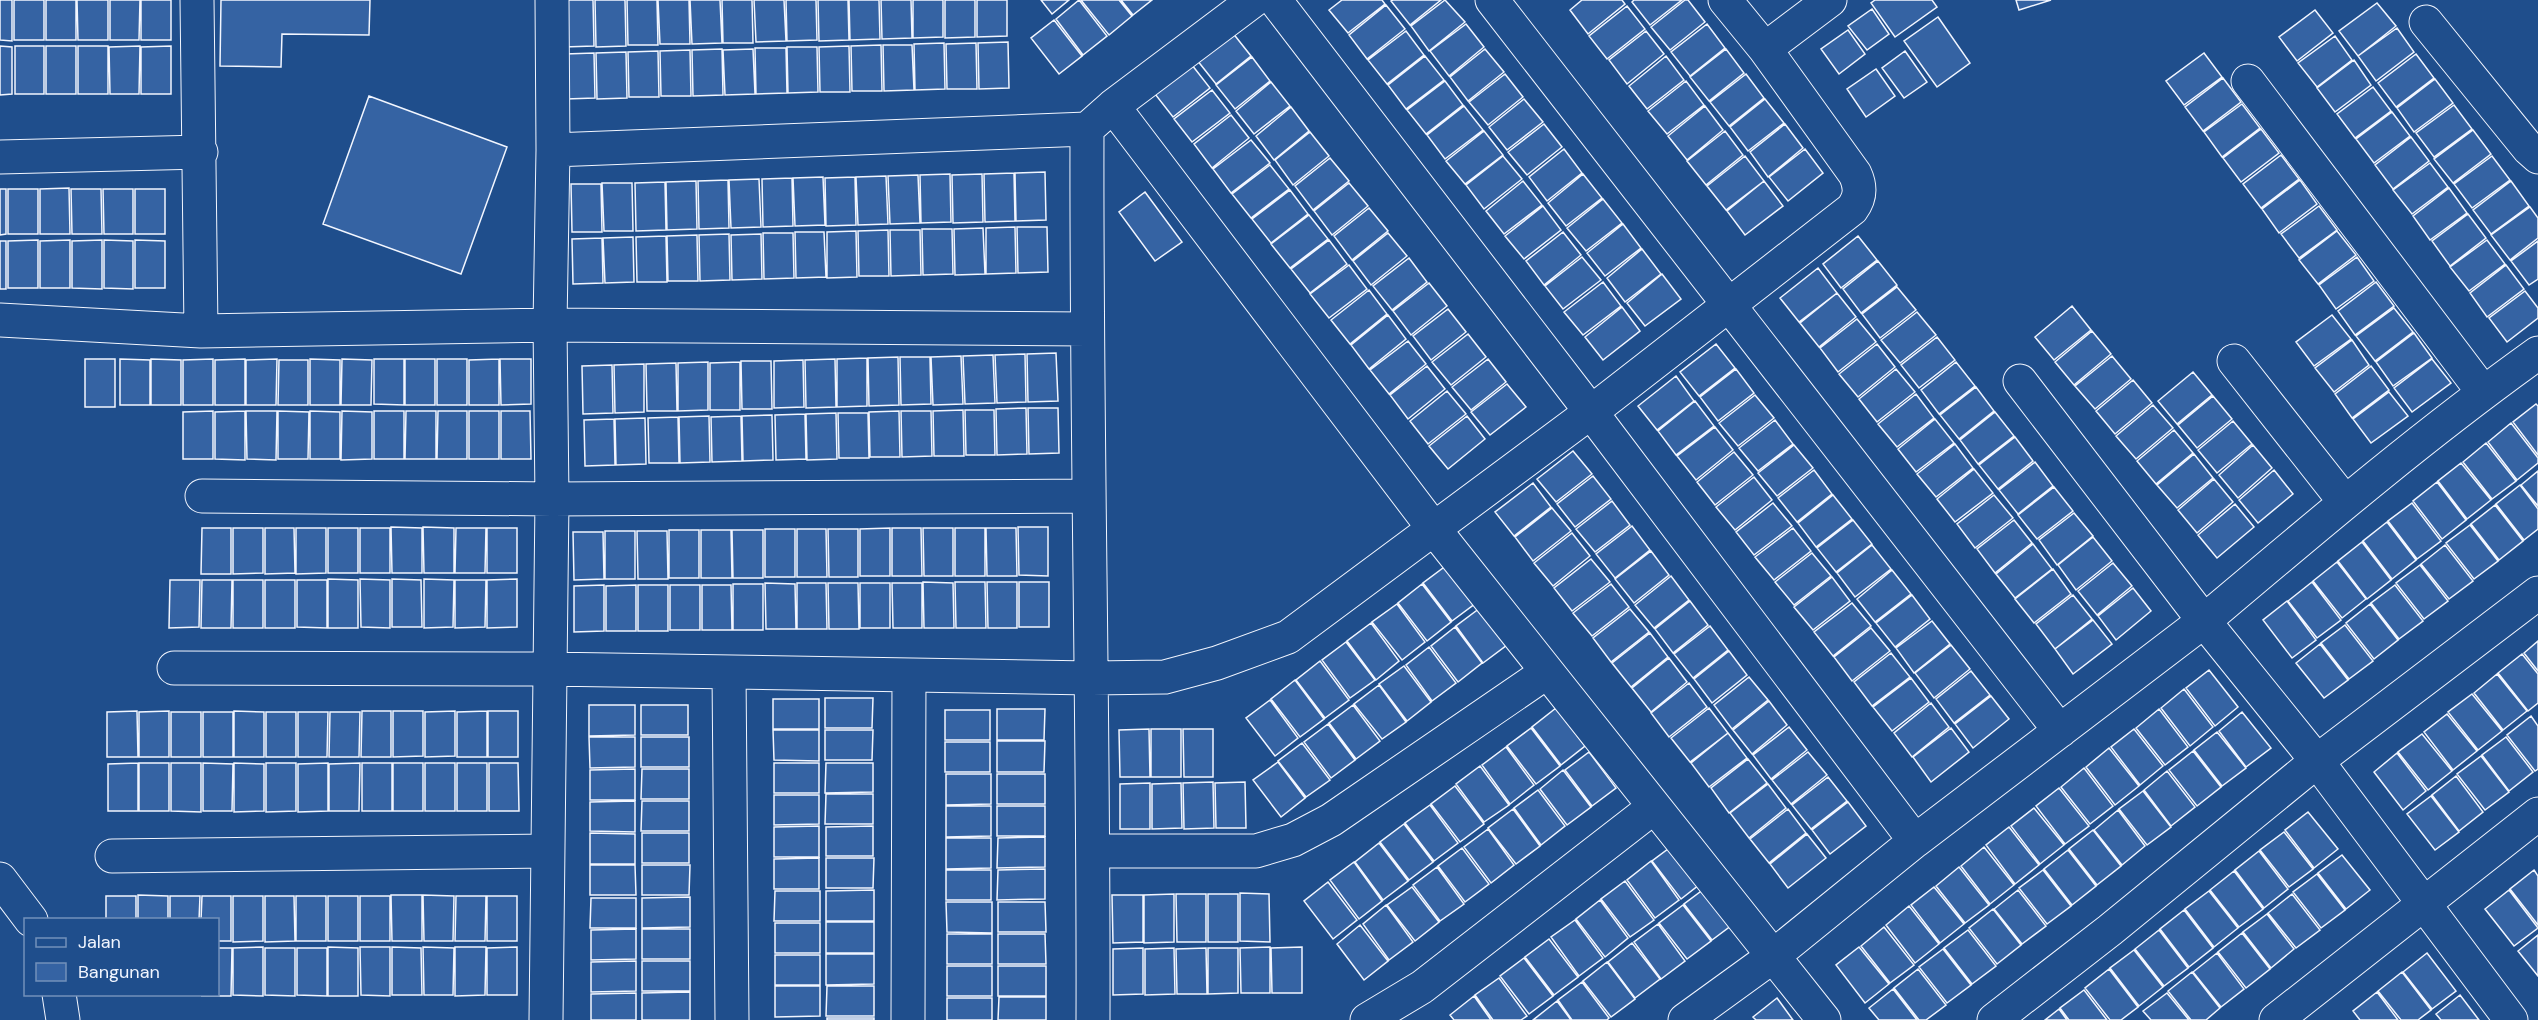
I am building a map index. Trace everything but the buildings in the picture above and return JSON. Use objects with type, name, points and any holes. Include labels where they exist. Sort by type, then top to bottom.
[{"type":"street","points":[[197,0],[201,152],[201,332]]},
{"type":"street","points":[[546,1020],[552,499],[550,325],[553,150],[552,0]]},
{"type":"street","points":[[553,150],[1087,129],[1113,106],[1254,0]]},
{"type":"street","points":[[1275,0],[1591,412],[1915,841]]},
{"type":"street","points":[[1492,0],[2060,731]]},
{"type":"street","points":[[174,668],[549,669],[1092,678],[1165,677],[1217,663],[1288,637],[1591,412],[1852,209],[1860,193],[1859,182],[1855,174],[1765,49],[1725,0]]},
{"type":"street","points":[[1765,49],[1830,0]]},
{"type":"street","points":[[2426,22],[2529,149],[2538,157]]},
{"type":"street","points":[[2248,81],[2483,392]]},
{"type":"street","points":[[1113,106],[1434,529],[1824,1020]]},
{"type":"street","points":[[1087,129],[1094,1020]]},
{"type":"street","points":[[0,157],[201,152]]},
{"type":"street","points":[[0,320],[201,332],[550,325],[1087,329]]},
{"type":"street","points":[[1685,1020],[1772,957],[1915,841],[2204,621],[2345,502],[2483,392],[2538,352]]},
{"type":"street","points":[[2234,361],[2345,502]]},
{"type":"street","points":[[2020,381],[2204,621],[2317,760],[2511,1020]]},
{"type":"street","points":[[202,496],[552,499],[1089,496]]},
{"type":"street","points":[[1994,1020],[2109,930],[2317,760],[2538,593]]},
{"type":"street","points":[[729,672],[732,1020]]},
{"type":"street","points":[[1094,851],[1256,851],[1293,840],[1331,820],[1547,672]]},
{"type":"street","points":[[908,1020],[909,675]]},
{"type":"street","points":[[1367,1020],[1422,987],[1654,807]]},
{"type":"street","points":[[2276,1020],[2538,814]]},
{"type":"street","points":[[112,856],[547,851]]},
{"type":"street","points":[[0,879],[29,918]]},
{"type":"street","points":[[59,996],[63,1020]]}]
